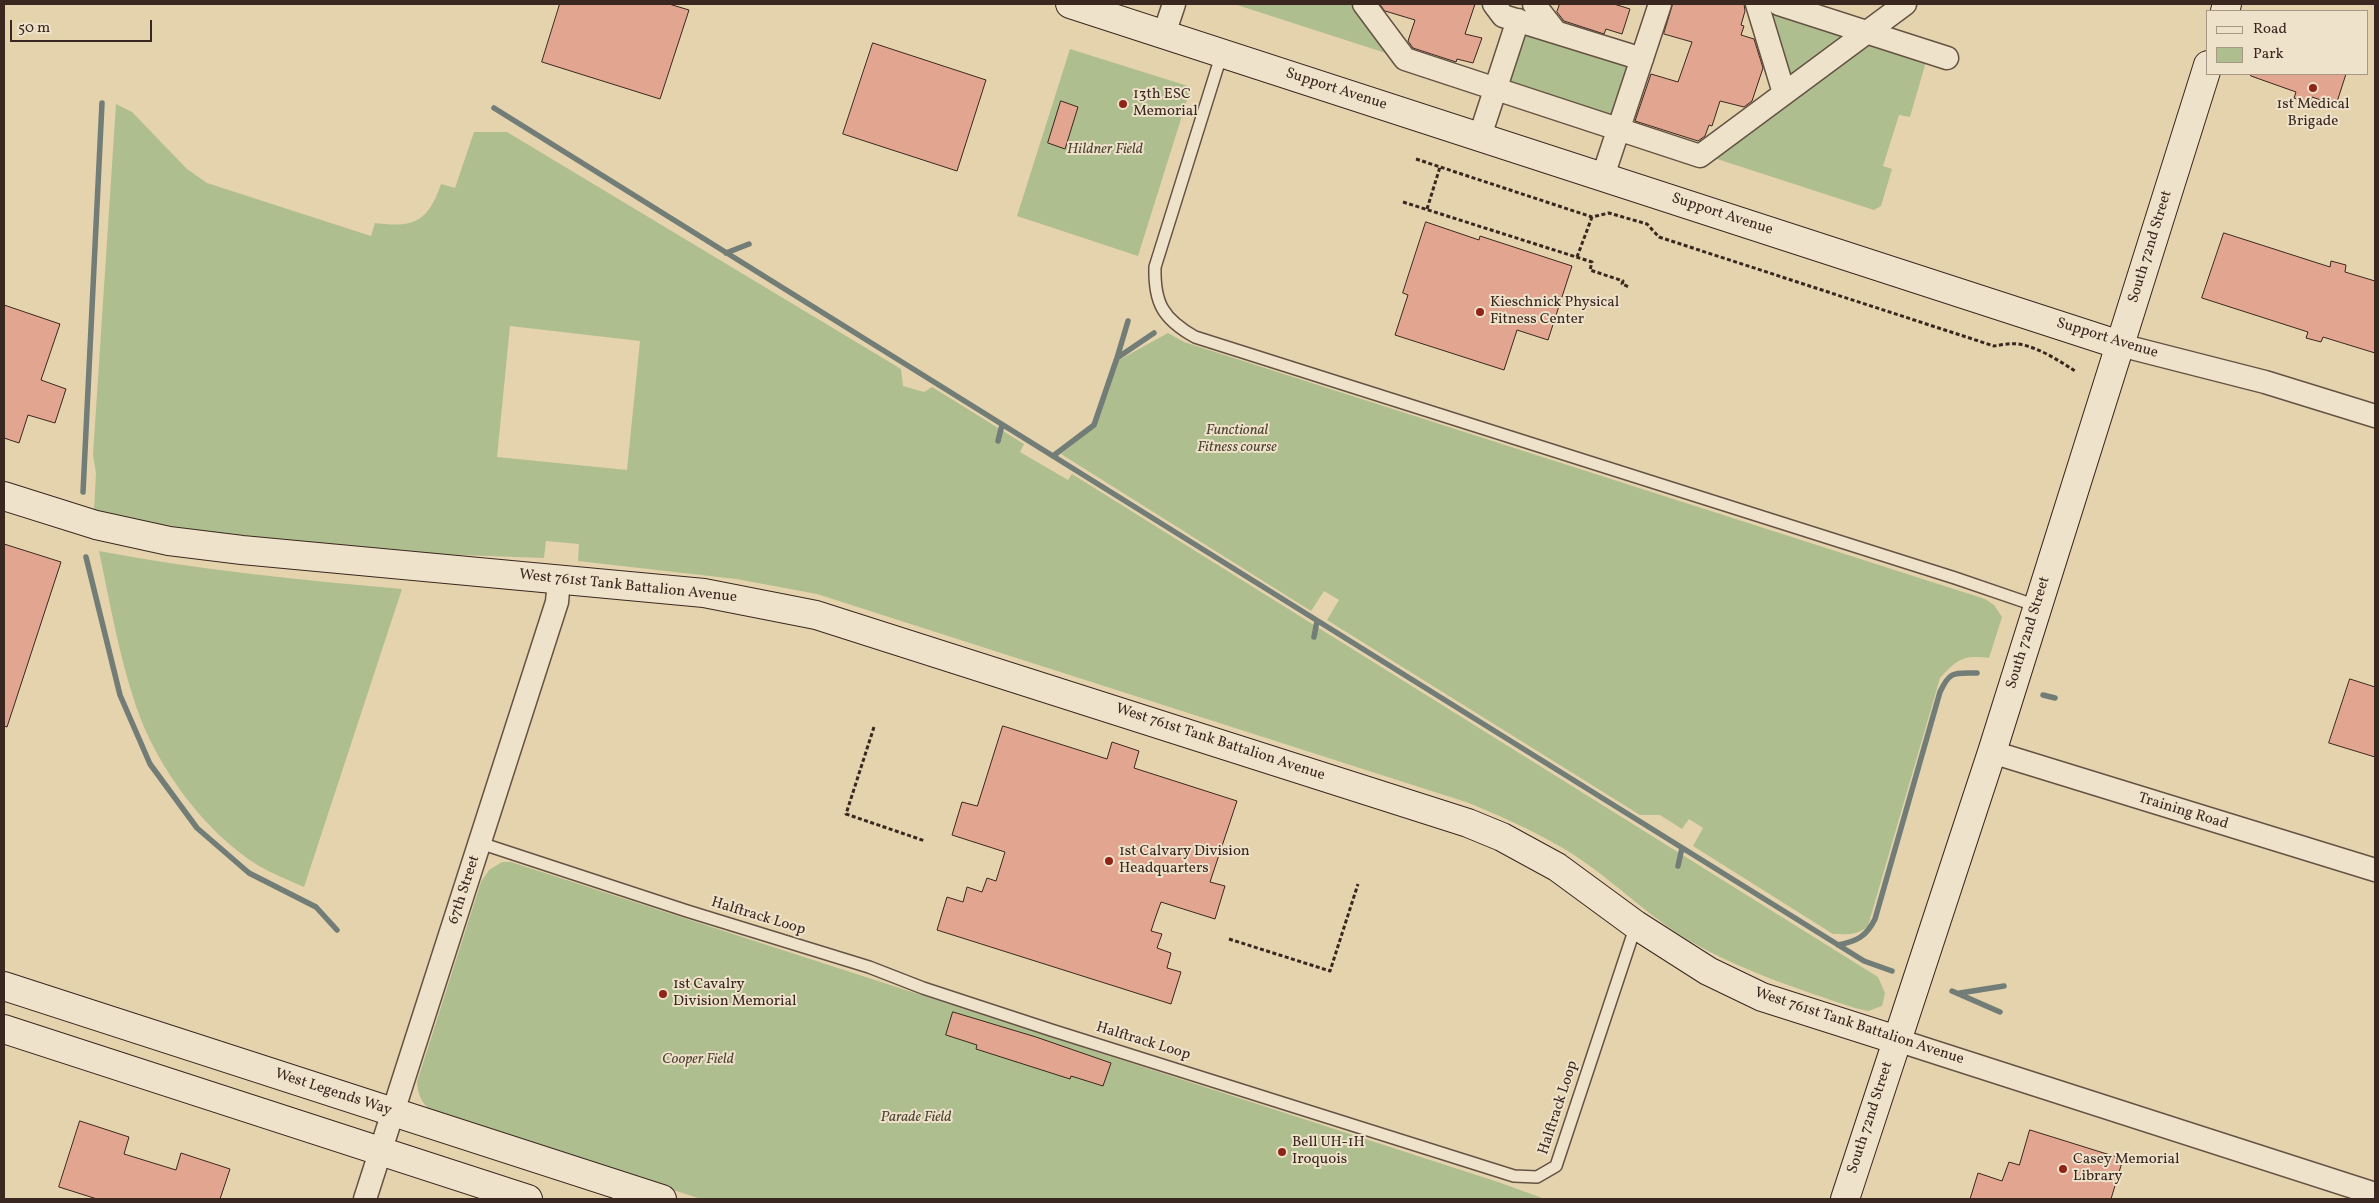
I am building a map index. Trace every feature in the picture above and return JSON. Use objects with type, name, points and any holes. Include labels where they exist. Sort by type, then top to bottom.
[{"type":"street","name":"Support Avenue","points":[[1070,4],[2120,345],[2265,382],[2375,416]]},
{"type":"street","points":[[1164,34],[1174,4]]},
{"type":"street","points":[[1364,4],[1405,59],[1700,156],[1904,4]]},
{"type":"street","points":[[1494,4],[1503,16],[1642,59]]},
{"type":"street","points":[[1534,4],[1555,31]]},
{"type":"street","points":[[1603,176],[1660,4]]},
{"type":"street","points":[[1757,4],[1784,93]]},
{"type":"street","points":[[1785,5],[1947,58]]},
{"type":"street","points":[[1480,136],[1518,20]]},
{"type":"street","name":"South 72nd Street","points":[[1845,1199],[1992,752],[2206,71]]},
{"type":"street","name":"West 761st Tank Battalion Avenue","points":[[4,496],[96,524],[169,541],[242,550],[704,593],[816,615],[1468,823],[1502,837],[1557,866],[1636,925],[1687,959],[1762,997],[2375,1194]]},
{"type":"street","name":"67th Street","points":[[365,1199],[557,602],[559,579]]},
{"type":"street","name":"Training Road","points":[[1992,752],[2375,870]]},
{"type":"street","name":"West Legends Way","points":[[4,986],[662,1199]]},
{"type":"street","points":[[4,1030],[528,1199]]},
{"type":"lane","points":[[1222,53],[1155,267],[1158,303],[1168,318],[1179,328],[1205,340],[2037,606]]},
{"type":"lane","name":"Halftrack Loop","points":[[480,843],[687,911],[869,967],[923,988],[1061,1033],[1198,1074],[1514,1176],[1537,1177],[1556,1166],[1636,925]]},
{"type":"path","points":[[1416,159],[1592,217],[1609,212],[1647,224],[1659,236],[1994,346],[2018,344],[2050,356],[2075,371]]},
{"type":"path","points":[[1427,209],[1440,167]]},
{"type":"path","points":[[1403,202],[1592,262],[1590,270],[1623,282],[1622,284],[1629,287]]},
{"type":"path","points":[[1577,257],[1592,217]]},
{"type":"path","points":[[874,726],[846,814],[926,841]]},
{"type":"path","points":[[1229,939],[1330,971],[1358,884]]},
{"type":"green space","points":[[1234,4],[1357,4],[1395,56]]},
{"type":"green space","points":[[1762,5],[1850,33],[1787,84]]},
{"type":"green space","points":[[1522,33],[1627,65],[1630,71],[1614,118],[1513,90],[1506,74]]},
{"type":"green space","points":[[1863,42],[1924,60],[1925,65],[1910,117],[1899,115],[1883,166],[1892,169],[1881,206],[1874,210],[1711,157]]},
{"type":"green space","name":"Hildner Field","points":[[1070,49],[1191,87],[1138,256],[1017,216]]},
{"type":"green space","points":[[116,104],[132,112],[187,169],[207,183],[371,236],[375,223],[400,224],[418,220],[431,207],[441,184],[455,188],[474,132],[507,132],[901,369],[903,386],[924,392],[932,387],[1024,444],[1020,452],[1068,480],[1072,474],[1878,977],[1885,993],[1882,1006],[1868,1011],[1855,1008],[1771,979],[1710,952],[1660,921],[1574,855],[1523,827],[1469,803],[817,594],[736,579],[578,561],[579,544],[546,541],[544,558],[404,553],[155,525],[94,510],[96,473],[93,455]],"holes":[[[510,326],[640,341],[627,470],[497,457]]]},
{"type":"green space","name":"Functional Fitness course","points":[[1168,333],[1184,342],[1985,599],[1994,605],[2002,617],[1989,658],[1973,657],[1962,660],[1952,666],[1940,678],[1868,926],[1856,933],[1833,934],[1693,846],[1703,828],[1689,819],[1682,829],[1660,815],[1640,815],[1327,620],[1339,600],[1324,591],[1311,611],[1061,454],[1096,426],[1119,360]]},
{"type":"green space","points":[[99,551],[174,564],[250,574],[402,589],[304,887],[264,869],[239,852],[202,817],[169,774],[145,729],[130,687],[115,629]]},
{"type":"green space","name":"Cooper Field","points":[[502,862],[511,862],[1498,1182],[1545,1199],[701,1199],[436,1114],[422,1101],[417,1082],[481,882],[489,870]]},
{"type":"building","points":[[560,4],[669,4],[689,10],[660,99],[542,62]]},
{"type":"building","points":[[1380,4],[1475,4],[1465,34],[1482,38],[1473,63],[1457,59],[1456,62],[1413,48],[1408,41],[1415,20],[1385,11]]},
{"type":"building","points":[[1560,4],[1614,4],[1630,9],[1622,34],[1606,29],[1604,34],[1564,21],[1557,12]]},
{"type":"building","points":[[1673,4],[1744,4],[1745,11],[1741,25],[1744,26],[1741,35],[1754,39],[1763,68],[1752,101],[1744,107],[1720,101],[1712,126],[1709,125],[1705,136],[1698,141],[1635,121],[1651,74],[1678,82],[1692,42],[1664,34]]},
{"type":"building","points":[[873,43],[986,80],[957,171],[843,134]]},
{"type":"building","name":"1st Medical Brigade","points":[[2346,75],[2336,105],[2312,97],[2310,103],[2294,98],[2296,92],[2251,76]]},
{"type":"building","points":[[1061,101],[1078,107],[1065,149],[1048,143]]},
{"type":"building","name":"Kieschnick Physical Fitness Center","points":[[1426,222],[1479,240],[1480,236],[1572,266],[1548,340],[1517,330],[1504,370],[1395,335],[1408,295],[1403,293]]},
{"type":"building","points":[[2224,233],[2330,267],[2331,261],[2346,265],[2345,272],[2375,281],[2375,353],[2323,337],[2321,342],[2306,338],[2308,332],[2202,298]]},
{"type":"building","points":[[4,305],[60,324],[41,380],[66,389],[55,423],[28,415],[19,443],[4,438]]},
{"type":"building","points":[[4,544],[61,562],[7,727],[4,726]]},
{"type":"building","points":[[2350,679],[2375,687],[2375,757],[2329,743]]},
{"type":"building","name":"1st Calvary Division Headquarters","points":[[1003,726],[1107,759],[1112,742],[1139,751],[1134,768],[1237,801],[1210,882],[1225,886],[1215,919],[1161,902],[1151,931],[1162,934],[1157,948],[1171,953],[1167,968],[1181,972],[1171,1004],[937,930],[947,897],[963,902],[967,887],[982,892],[987,878],[996,881],[1005,852],[952,835],[962,802],[977,806]]},
{"type":"building","points":[[953,1012],[1036,1037],[1111,1063],[1103,1086],[1071,1076],[1070,1079],[976,1049],[977,1045],[946,1035]]},
{"type":"building","points":[[80,1121],[129,1137],[124,1154],[176,1170],[181,1153],[230,1169],[220,1199],[97,1199],[59,1187]]},
{"type":"building","name":"Casey Memorial Library","points":[[2030,1130],[2123,1159],[2111,1199],[1970,1199],[1978,1173],[2002,1181],[2009,1162],[2019,1165]]},
{"type":"waterway","points":[[83,492],[102,103]]},
{"type":"waterway","points":[[494,108],[1864,961],[1892,971]]},
{"type":"waterway","points":[[726,253],[749,244]]},
{"type":"waterway","points":[[1117,358],[1128,321]]},
{"type":"waterway","points":[[1053,456],[1094,425],[1117,358],[1154,333]]},
{"type":"waterway","points":[[998,441],[1002,425]]},
{"type":"waterway","points":[[86,557],[120,695],[150,764],[197,828],[249,873],[316,907],[337,930]]},
{"type":"waterway","points":[[1314,637],[1317,621]]},
{"type":"waterway","points":[[1838,945],[1851,942],[1860,937],[1868,930],[1875,919],[1940,692],[1950,676],[1958,673],[1977,673]]},
{"type":"waterway","points":[[2043,695],[2055,698]]},
{"type":"waterway","points":[[1678,866],[1682,848]]},
{"type":"waterway","points":[[1960,993],[2004,986]]},
{"type":"waterway","points":[[1952,991],[2000,1012]]},
{"type":"place","name":"1st Medical Brigade","points":[[2313,88]]},
{"type":"place","name":"13th ESC Memorial","points":[[1123,104]]},
{"type":"place","name":"Kieschnick Physical Fitness Center","points":[[1480,312]]},
{"type":"place","name":"1st Calvary Division Headquarters","points":[[1109,861]]},
{"type":"place","name":"1st Cavalry Division Memorial","points":[[663,994]]},
{"type":"place","name":"Bell UH-1H Iroquois","points":[[1282,1152]]},
{"type":"place","name":"Casey Memorial Library","points":[[2063,1169]]},
{"type":"park label","name":"Parade Field","points":[[916,1118]]}]
